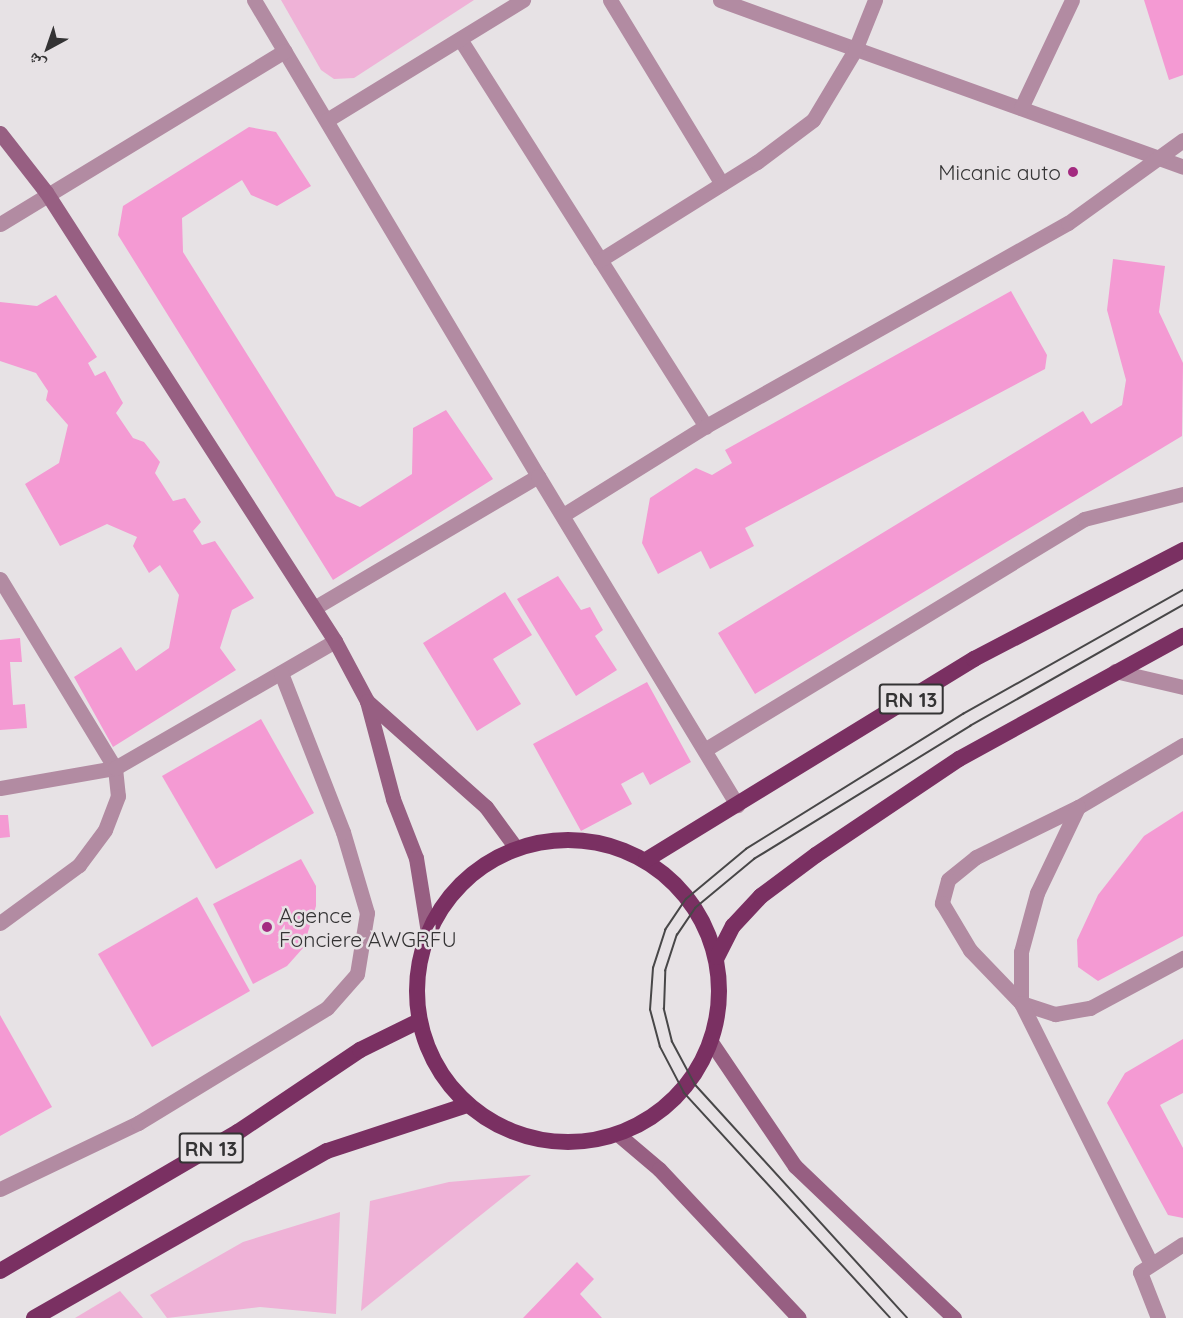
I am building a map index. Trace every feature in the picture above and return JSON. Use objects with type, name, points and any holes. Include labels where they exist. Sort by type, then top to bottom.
[{"type":"highway","name":"RN 13","points":[[646,860],[974,659],[1183,550]]},
{"type":"highway","points":[[717,957],[733,926],[761,896],[816,855],[959,759],[1115,671],[1183,636]]},
{"type":"highway","points":[[542,841],[596,841],[646,860],[704,921],[717,957],[722,996],[711,1042],[684,1093],[653,1119],[620,1136],[566,1144],[524,1136],[467,1105],[445,1080],[419,1021],[417,976],[428,932],[463,881],[516,848],[542,841]]},
{"type":"highway","name":"RN 13","points":[[0,1271],[238,1132],[360,1050],[419,1021]]},
{"type":"highway","name":"RN 13","points":[[34,1318],[327,1151],[467,1105]]},
{"type":"main road","points":[[0,133],[46,192],[316,607],[367,700],[393,799],[416,858],[428,932]]},
{"type":"main road","points":[[367,700],[486,807],[516,848]]},
{"type":"main road","points":[[711,1042],[795,1166],[954,1318]]},
{"type":"main road","points":[[620,1136],[659,1169],[799,1318]]},
{"type":"street","points":[[254,0],[537,476],[706,749],[737,805]]},
{"type":"street","points":[[327,120],[523,0]]},
{"type":"street","points":[[610,0],[722,184]]},
{"type":"street","points":[[720,0],[1183,167]]},
{"type":"street","points":[[600,260],[722,184],[813,120],[855,50],[875,0]]},
{"type":"street","points":[[1021,108],[1072,0]]},
{"type":"street","points":[[460,39],[706,426]]},
{"type":"street","points":[[0,224],[46,192],[284,51]]},
{"type":"street","points":[[563,515],[706,426],[1068,223],[1183,140]]},
{"type":"street","points":[[316,607],[537,476]]},
{"type":"street","points":[[706,749],[1084,519],[1183,494]]},
{"type":"street","points":[[0,579],[115,768],[118,795],[114,815],[94,848],[64,879],[0,923]]},
{"type":"street","points":[[0,788],[115,768],[335,641]]},
{"type":"street","points":[[1115,671],[1183,687]]},
{"type":"street","points":[[0,1189],[138,1123],[327,1008],[357,974],[367,913],[343,832],[281,673]]},
{"type":"street","points":[[1150,1262],[1021,1003],[970,950],[942,903],[948,880],[976,857],[1078,807],[1183,745]]},
{"type":"street","points":[[1021,1003],[1021,952],[1037,893],[1078,807]]},
{"type":"street","points":[[1021,1003],[1055,1014],[1090,1008],[1183,958]]},
{"type":"street","points":[[1158,1318],[1140,1279],[1140,1272],[1150,1262],[1183,1244]]},
{"type":"shaded area","points":[[281,0],[474,0],[354,78],[334,79],[321,70]]},
{"type":"shaded area","points":[[531,1175],[361,1311],[370,1201],[449,1182]]},
{"type":"shaded area","points":[[340,1212],[336,1314],[260,1307],[167,1318],[150,1295],[243,1242]]},
{"type":"shaded area","points":[[120,1291],[143,1318],[75,1318]]},
{"type":"building","points":[[1144,0],[1183,0],[1183,75],[1169,80]]},
{"type":"building","points":[[249,127],[276,132],[311,186],[277,206],[251,195],[242,180],[182,218],[183,252],[336,496],[360,507],[412,474],[413,428],[446,410],[493,479],[333,580],[118,235],[123,206]]},
{"type":"building","points":[[1113,259],[1165,266],[1159,312],[1183,363],[1182,436],[755,694],[718,633],[1083,411],[1091,424],[1122,405],[1126,380],[1107,310]]},
{"type":"building","points":[[1011,291],[1047,355],[1045,369],[745,528],[754,546],[710,569],[701,551],[658,574],[642,543],[650,498],[696,468],[712,475],[732,463],[725,450]]},
{"type":"building","points":[[56,295],[97,357],[88,363],[95,376],[105,371],[123,403],[116,413],[133,438],[144,442],[160,462],[155,473],[173,501],[185,498],[201,522],[193,531],[202,545],[215,541],[254,598],[232,610],[220,648],[236,670],[113,747],[74,677],[121,647],[136,671],[169,648],[179,595],[160,565],[149,573],[133,546],[137,537],[107,524],[60,546],[25,484],[59,463],[68,425],[46,400],[48,391],[36,373],[0,361],[0,302],[37,306]]},
{"type":"building","points":[[558,576],[581,610],[590,607],[603,630],[595,636],[617,670],[576,696],[517,599]]},
{"type":"building","points":[[505,592],[532,635],[493,659],[521,704],[477,731],[423,643]]},
{"type":"building","points":[[20,638],[22,662],[10,662],[13,705],[25,704],[27,728],[0,730],[0,640]]},
{"type":"building","points":[[647,682],[691,762],[650,785],[643,772],[621,784],[632,804],[581,831],[533,744]]},
{"type":"building","points":[[261,719],[314,813],[216,869],[162,776]]},
{"type":"building","points":[[1183,811],[1183,936],[1098,981],[1078,967],[1077,940],[1098,895],[1144,836]]},
{"type":"building","points":[[0,815],[8,815],[10,837],[0,838]]},
{"type":"building","name":"Agence Fonciere AWGRFU","points":[[301,859],[316,886],[316,906],[303,948],[287,966],[253,984],[213,904]]},
{"type":"building","points":[[197,897],[250,991],[152,1047],[98,954]]},
{"type":"building","points":[[0,1015],[52,1107],[0,1136]]},
{"type":"building","points":[[1183,1039],[1183,1093],[1160,1105],[1183,1148],[1183,1218],[1168,1215],[1107,1103],[1125,1073]]},
{"type":"building","points":[[577,1262],[594,1279],[580,1294],[602,1318],[523,1318]]},
{"type":"tram line","points":[[890,1318],[684,1093],[660,1047],[650,1010],[653,968],[665,930],[686,899],[746,849],[963,714],[1183,590]]},
{"type":"tram line","points":[[907,1318],[695,1085],[672,1042],[664,1009],[665,971],[677,935],[695,908],[754,859],[970,726],[1183,605]]},
{"type":"place","name":"Micanic auto","points":[[1073,172]]},
{"type":"place","name":"Agence Fonciere AWGRFU","points":[[267,927]]}]
